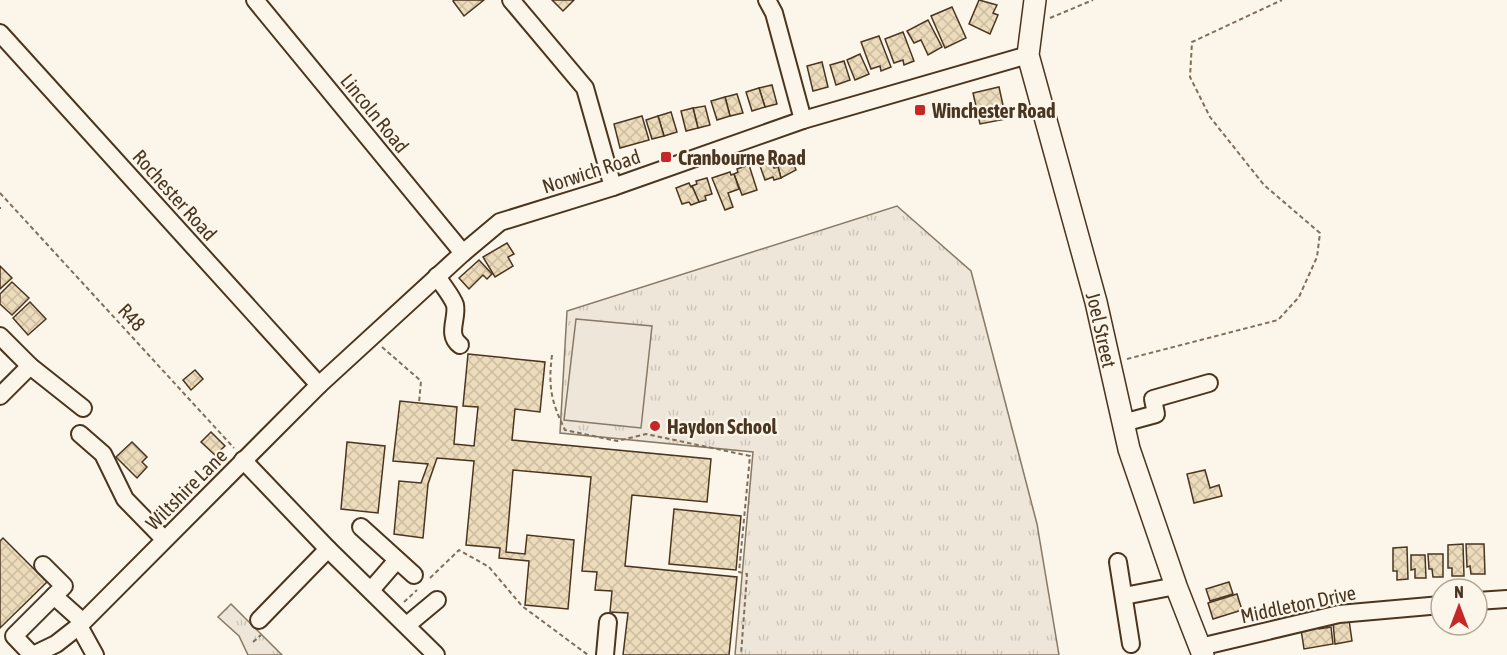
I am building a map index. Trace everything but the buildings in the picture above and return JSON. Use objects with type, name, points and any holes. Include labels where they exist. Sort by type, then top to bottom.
[{"type":"main road","name":"Joel Street","points":[[1035,0],[1028,55],[1096,302],[1129,449],[1176,586],[1202,651]]},
{"type":"street","name":"Lincoln Road","points":[[255,0],[463,253]]},
{"type":"street","points":[[511,0],[585,88],[613,187]]},
{"type":"street","points":[[767,0],[774,13],[803,120]]},
{"type":"street","name":"Rochester Road","points":[[0,33],[320,385]]},
{"type":"street","name":"Norwich Road","points":[[243,460],[371,337],[500,222],[613,187],[803,120],[1028,55]]},
{"type":"street","points":[[437,276],[455,305],[453,336],[460,345]]},
{"type":"street","points":[[0,336],[30,366],[83,408]]},
{"type":"street","points":[[0,396],[30,366]]},
{"type":"street","points":[[1123,423],[1156,414],[1153,399],[1209,383]]},
{"type":"street","points":[[80,434],[103,454],[125,499],[164,539]]},
{"type":"street","name":"Wiltshire Lane","points":[[33,655],[56,644],[80,623],[243,460],[328,549],[436,655]]},
{"type":"street","points":[[360,527],[420,581]]},
{"type":"street","points":[[258,621],[328,549]]},
{"type":"street","points":[[370,590],[398,560]]},
{"type":"street","points":[[1118,562],[1131,644]]},
{"type":"street","points":[[33,655],[14,636],[64,586],[43,565]]},
{"type":"street","points":[[1124,596],[1176,586]]},
{"type":"street","points":[[54,596],[80,623],[95,655]]},
{"type":"street","points":[[1489,601],[1507,599]]},
{"type":"street","points":[[407,625],[437,600]]},
{"type":"street","name":"Middleton Drive","points":[[1202,651],[1339,614],[1429,606]]},
{"type":"street","points":[[605,655],[609,622]]},
{"type":"path","points":[[1033,25],[1093,0]]},
{"type":"path","points":[[1110,364],[1278,320],[1299,297],[1317,257],[1320,233],[1264,185],[1209,117],[1190,77],[1192,42],[1282,0]]},
{"type":"path","name":"R48","points":[[0,193],[243,460]]},
{"type":"path","points":[[371,337],[421,381],[420,403]]},
{"type":"path","points":[[552,355],[549,379],[553,404],[565,430],[617,441],[646,434],[750,456],[739,572],[747,574],[741,655]]},
{"type":"path","points":[[393,611],[420,581],[459,550],[489,567],[522,606],[588,655]]},
{"type":"green space","points":[[897,206],[971,271],[1037,524],[1059,655],[735,655],[753,452],[560,433],[567,311]]},
{"type":"green space","points":[[576,319],[652,326],[641,428],[564,420]]},
{"type":"green space","points":[[231,604],[282,655],[248,655],[239,636],[218,617]]},
{"type":"place","name":"Winchester Road","points":[[920,110]]},
{"type":"place","name":"Cranbourne Road","points":[[666,157]]},
{"type":"place","name":"Haydon School","points":[[655,426]]}]
